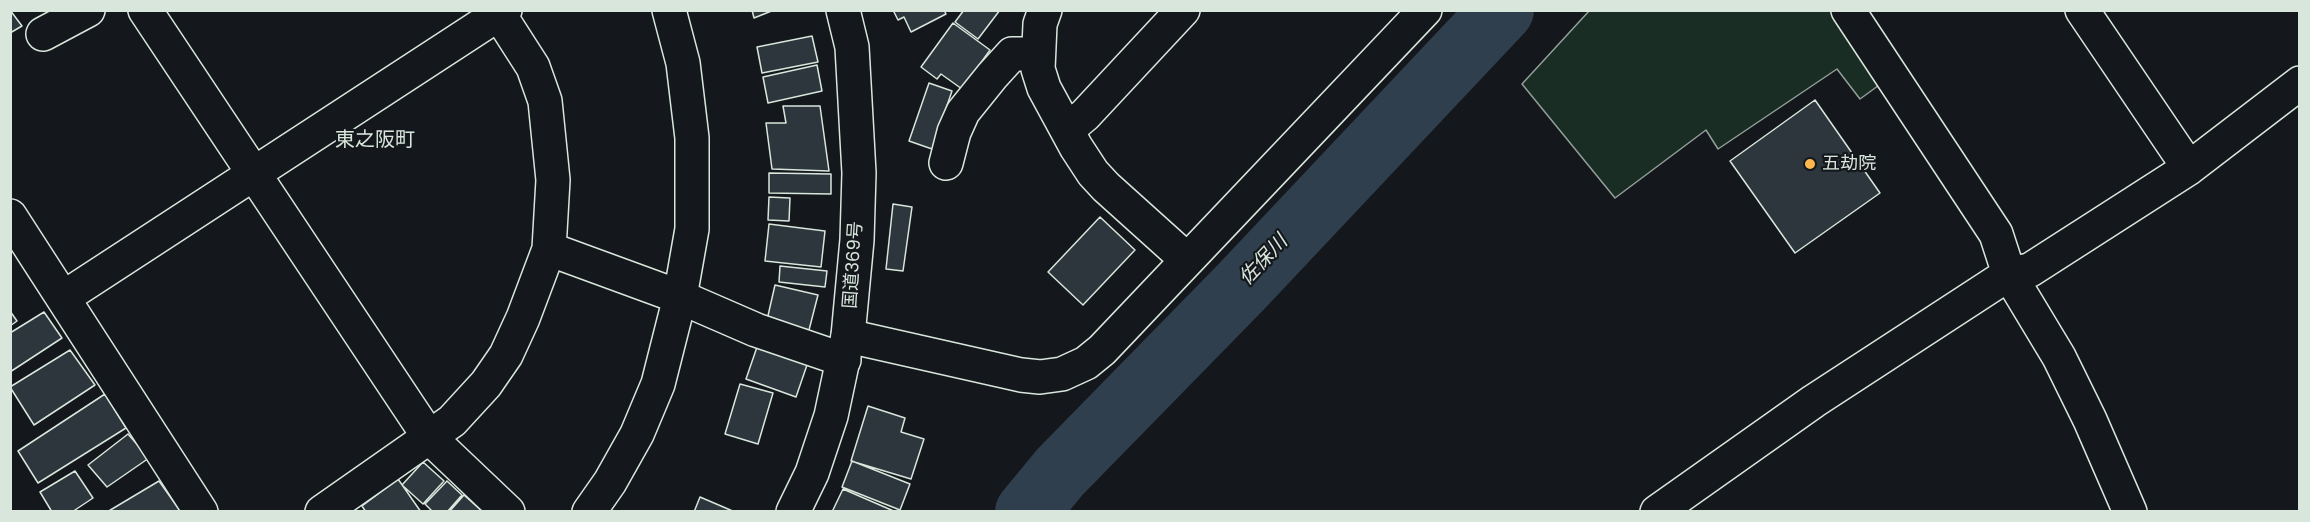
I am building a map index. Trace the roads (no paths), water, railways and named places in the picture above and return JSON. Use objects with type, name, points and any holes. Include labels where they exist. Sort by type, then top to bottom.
[{"type":"main road","points":[[43,34],[88,10]]},
{"type":"main road","points":[[145,10],[429,437],[508,512]]},
{"type":"main road","points":[[589,512],[610,482],[637,434],[658,384],[680,297],[692,229],[692,138],[683,63],[669,10]]},
{"type":"main road","name":"国道369号","points":[[793,512],[812,473],[831,416],[846,348],[857,240],[859,172],[853,58],[843,10]]},
{"type":"main road","points":[[1045,10],[1040,24],[1038,69],[1044,88],[1067,130],[1093,173],[1186,259]]},
{"type":"main road","points":[[1067,130],[1085,115],[1183,10]]},
{"type":"main road","points":[[549,249],[680,297],[756,330],[846,348],[1021,375],[1040,377],[1062,374],[1086,363],[1102,350],[1425,10]]},
{"type":"main road","points":[[1848,10],[1996,234],[2009,274],[2059,357],[2090,420],[2130,512]]},
{"type":"main road","points":[[2082,10],[2189,168]]},
{"type":"main road","points":[[63,298],[498,12],[533,67],[545,101],[553,180],[549,249],[523,318],[506,354],[486,384],[452,421],[322,512]]},
{"type":"main road","points":[[946,163],[954,132],[963,112],[993,76],[1012,54],[1038,54]]},
{"type":"main road","points":[[1656,512],[1814,401],[2009,274],[2030,270],[2189,168],[2300,83]]},
{"type":"main road","points":[[10,216],[201,512]]},
{"type":"waterway","name":"佐保川","points":[[1027,512],[1060,472],[1241,287],[1502,10]]},
{"type":"place","name":"五劫院","points":[[1810,164]]},
{"type":"district","name":"東之阪町","points":[[375,141]]}]
